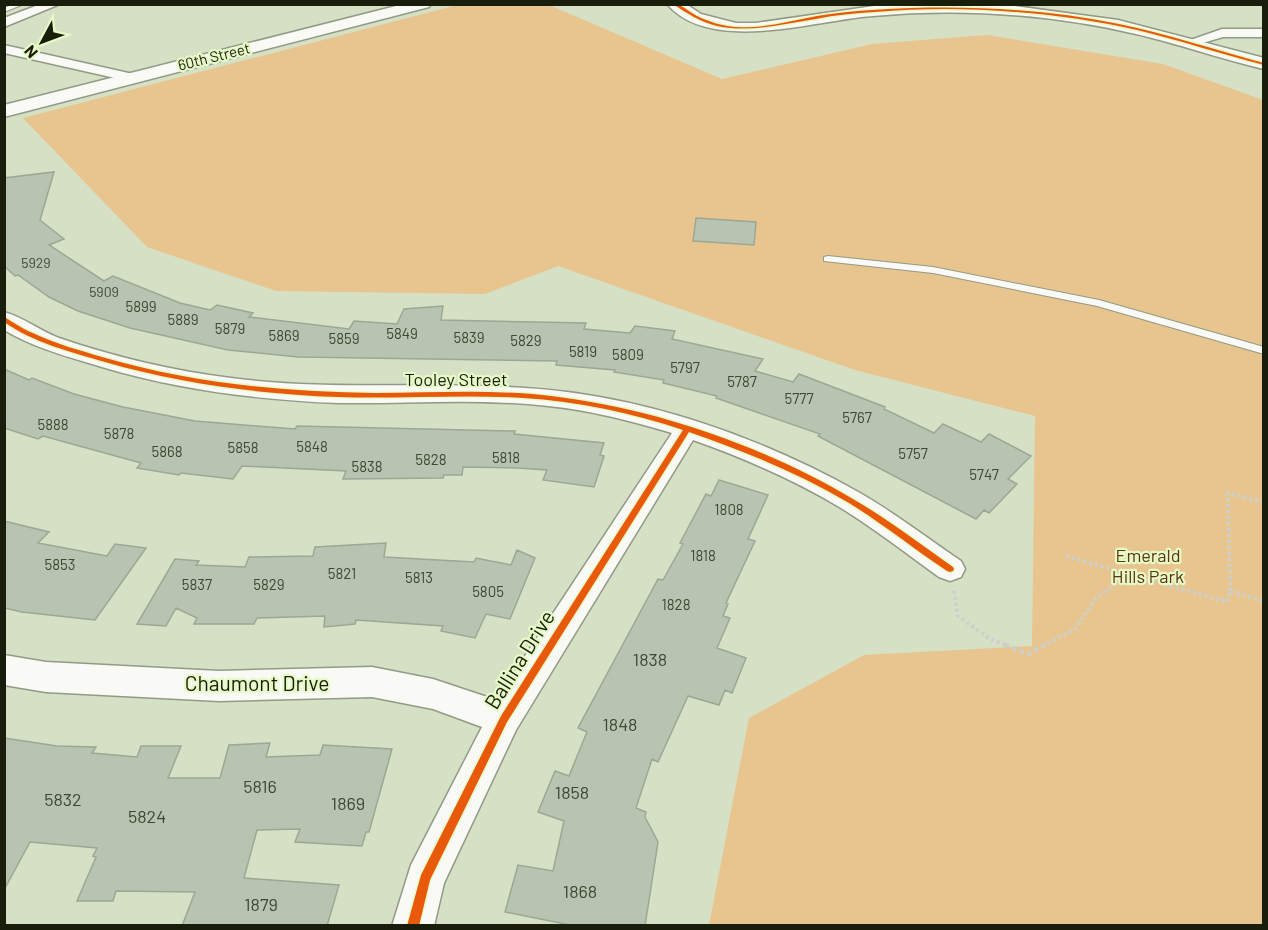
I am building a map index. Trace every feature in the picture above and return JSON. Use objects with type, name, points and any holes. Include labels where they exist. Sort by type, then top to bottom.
[{"type":"street","points":[[4,23],[54,4]]},
{"type":"street","name":"60th Street","points":[[4,111],[424,4]]},
{"type":"street","points":[[674,4],[699,18],[731,30],[753,29],[842,14],[954,9],[1030,13],[1098,21],[1263,64]]},
{"type":"street","points":[[1189,44],[1222,33],[1263,33]]},
{"type":"street","points":[[4,50],[133,78]]},
{"type":"street","name":"Tooley Street","points":[[4,319],[70,349],[183,378],[274,391],[324,394],[476,392],[574,401],[688,428],[752,452],[852,502],[950,569]]},
{"type":"street","name":"Ballina Drive","points":[[413,926],[425,879],[504,719],[688,428]]},
{"type":"street","name":"Chaumont Drive","points":[[4,670],[46,677],[187,685],[372,682],[433,694],[504,719]]},
{"type":"lane","points":[[4,10],[21,4]]},
{"type":"lane","points":[[828,259],[933,270],[1099,303],[1263,351]]},
{"type":"path","points":[[1066,556],[1227,602],[1230,591],[1227,493],[1263,502]]},
{"type":"path","points":[[950,569],[958,616],[990,639],[1028,654],[1075,629],[1096,598],[1130,574]]},
{"type":"path","points":[[1230,591],[1263,601]]},
{"type":"green space","name":"Emerald Hills Park","points":[[461,4],[549,5],[722,79],[872,44],[987,35],[1163,64],[1263,100],[1263,925],[709,925],[749,718],[864,655],[1032,646],[1035,416],[855,370],[558,266],[485,294],[276,291],[147,247],[23,118]]},
{"type":"building","points":[[54,172],[40,220],[64,239],[49,245],[104,281],[113,276],[180,303],[210,310],[217,305],[253,313],[249,317],[349,329],[354,321],[397,324],[404,309],[443,306],[441,320],[586,323],[584,329],[630,333],[635,326],[675,331],[672,339],[763,359],[755,371],[793,382],[799,374],[885,407],[884,409],[934,433],[943,424],[981,442],[989,434],[1031,456],[1008,479],[1017,484],[989,513],[984,510],[976,519],[818,436],[820,434],[716,398],[717,396],[663,383],[664,380],[614,372],[615,370],[556,365],[557,361],[298,357],[228,350],[130,328],[78,311],[49,297],[18,275],[15,276],[4,266],[4,178]]},
{"type":"building","points":[[696,218],[756,222],[754,245],[693,241]]},
{"type":"building","points":[[4,369],[29,380],[32,378],[74,394],[123,407],[195,421],[295,429],[297,426],[515,431],[514,434],[604,443],[600,455],[604,456],[594,487],[543,480],[547,470],[517,468],[463,467],[462,475],[444,475],[443,478],[343,479],[346,471],[242,466],[233,479],[181,473],[179,475],[137,468],[141,463],[43,436],[38,439],[4,428]]},
{"type":"building","points":[[719,480],[768,495],[748,539],[755,541],[726,603],[728,604],[723,616],[730,618],[717,648],[746,658],[732,693],[725,690],[719,705],[688,696],[658,762],[652,759],[636,808],[646,812],[645,817],[658,842],[645,926],[575,926],[505,912],[518,865],[553,871],[564,821],[538,812],[555,771],[569,776],[587,732],[578,728],[658,579],[663,580],[683,544],[680,543],[706,494],[711,496]]},
{"type":"building","points":[[4,521],[49,532],[38,543],[107,556],[115,544],[146,548],[95,620],[22,612],[4,608]]},
{"type":"building","points":[[386,543],[384,557],[474,562],[476,558],[511,565],[517,550],[535,558],[510,619],[486,614],[475,638],[441,631],[443,626],[356,620],[355,624],[324,627],[325,616],[257,618],[254,624],[194,624],[197,618],[176,608],[166,626],[137,624],[175,559],[199,561],[196,565],[245,567],[249,557],[313,556],[315,547]]},
{"type":"building","points":[[4,738],[57,746],[96,747],[92,753],[137,757],[141,746],[181,746],[168,778],[220,778],[229,745],[270,743],[266,757],[320,755],[323,745],[392,749],[369,832],[366,832],[362,846],[295,842],[300,829],[257,830],[244,878],[339,885],[327,926],[182,926],[195,892],[116,891],[113,901],[77,901],[96,857],[93,856],[97,848],[30,842],[4,890]]},
{"type":"cycle path","points":[[674,4],[716,25],[736,28],[756,28],[840,14],[909,9],[980,9],[1050,14],[1136,29],[1264,64]]},
{"type":"cycle path","points":[[4,319],[24,332],[58,345],[126,366],[196,381],[267,390],[339,395],[524,396],[574,401],[646,417],[752,452],[819,483],[864,509],[950,569]]},
{"type":"cycle path","points":[[413,926],[425,879],[504,719],[688,428]]}]
